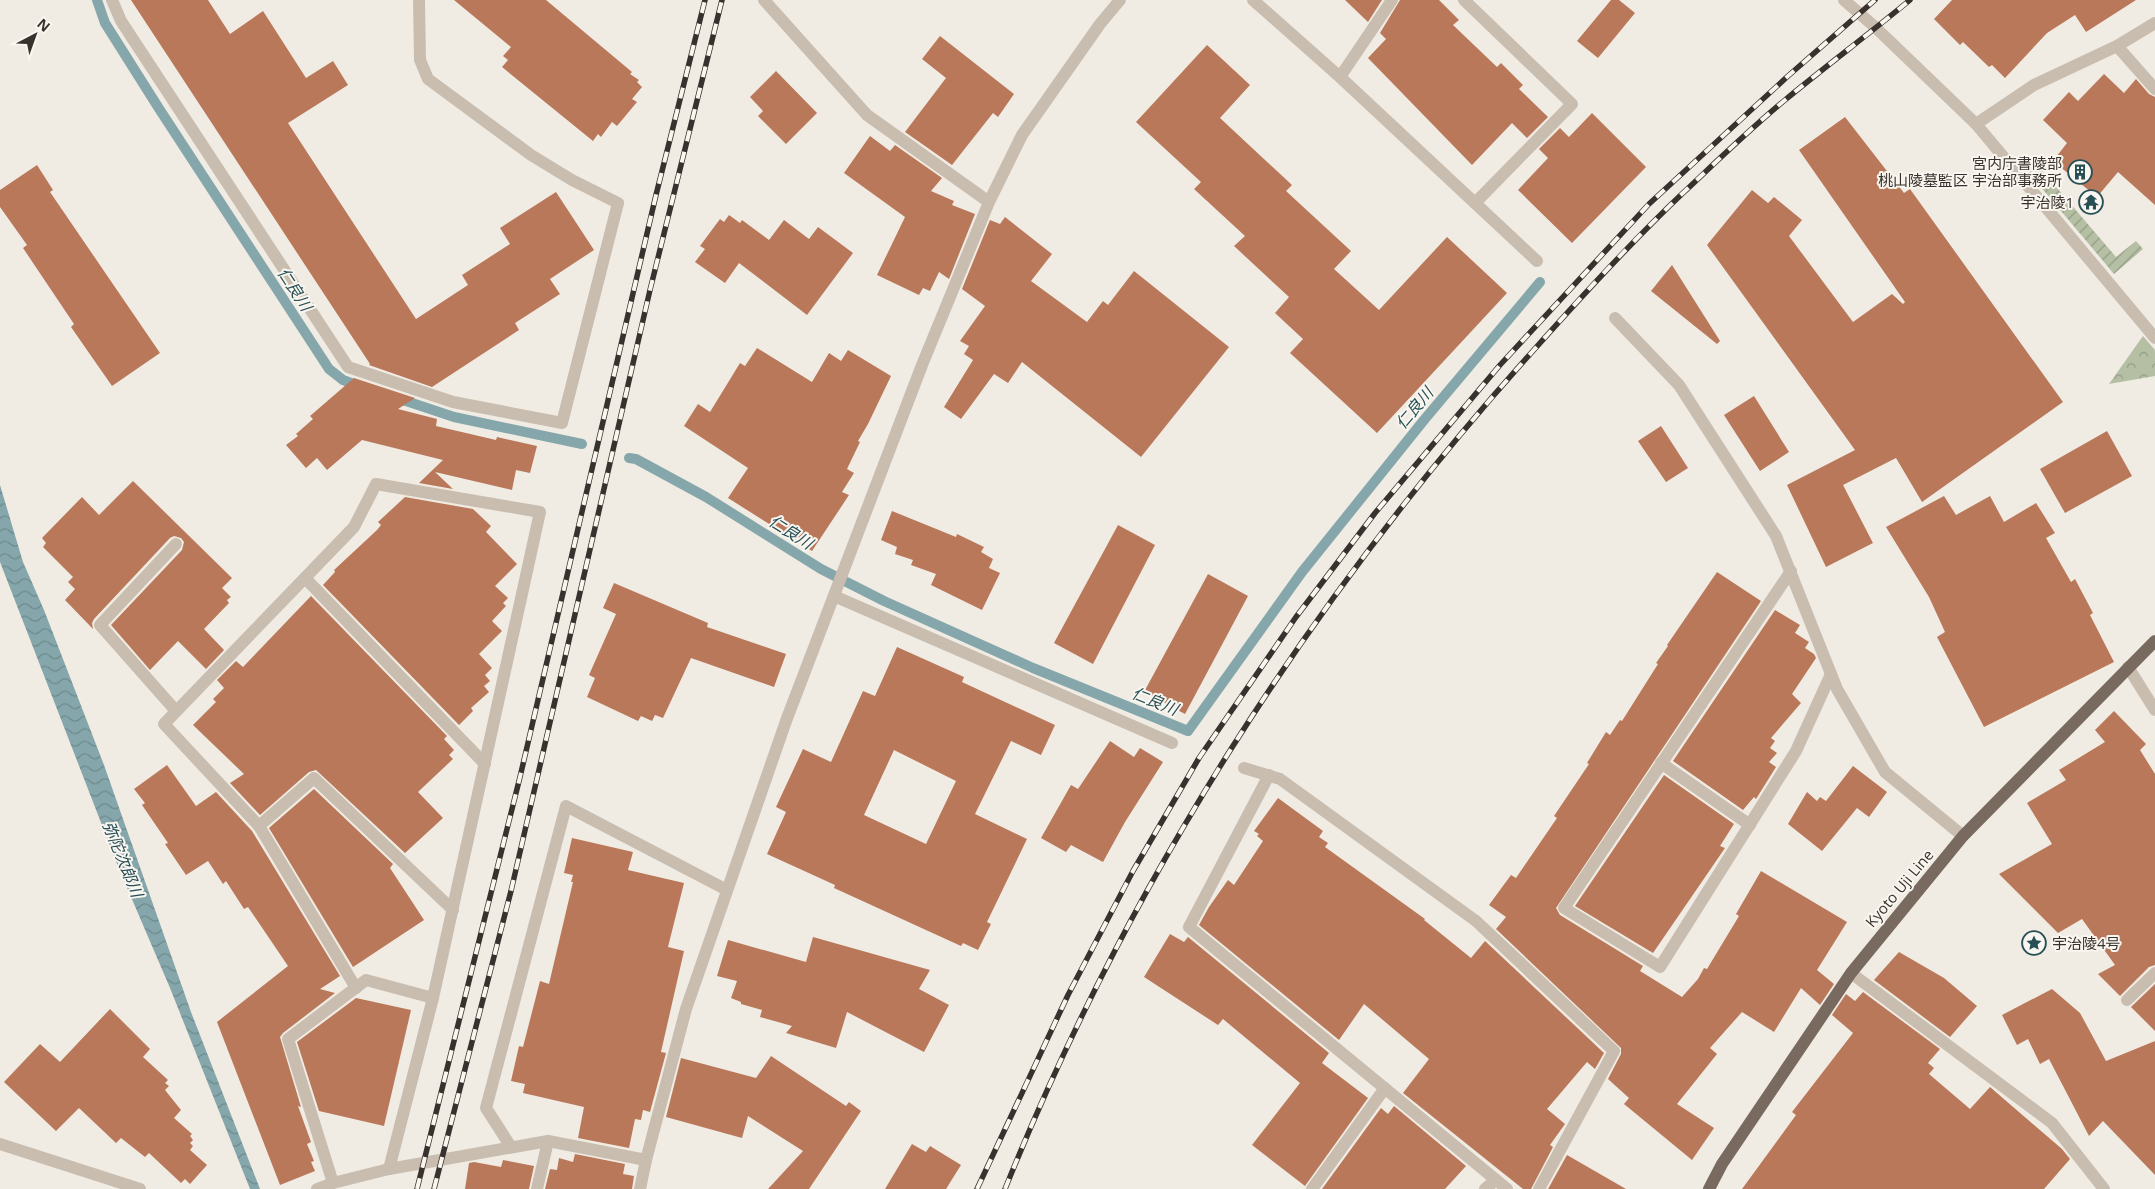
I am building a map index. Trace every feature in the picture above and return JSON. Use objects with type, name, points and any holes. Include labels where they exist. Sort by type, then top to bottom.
[{"type":"main road","name":"Kyoto Uji Line","points":[[1708,1189],[1851,972],[1963,836],[2155,641]]},
{"type":"street","points":[[112,0],[121,21],[348,367],[453,402],[562,423],[618,203],[572,180],[531,155],[428,78],[420,60],[419,0]]},
{"type":"street","points":[[764,0],[867,115],[989,202]]},
{"type":"street","points":[[640,1189],[686,1009],[786,721],[922,366],[989,202],[1022,135],[1100,24],[1120,0]]},
{"type":"street","points":[[1253,0],[1340,77],[1537,261]]},
{"type":"street","points":[[1340,77],[1392,0]]},
{"type":"street","points":[[1464,0],[1572,104],[1475,203]]},
{"type":"street","points":[[1844,0],[1976,124],[2155,338]]},
{"type":"street","points":[[1976,124],[2034,84],[2117,46],[2155,23]]},
{"type":"street","points":[[2117,46],[2155,89]]},
{"type":"street","points":[[1615,318],[1679,385],[1776,536],[1837,689],[1885,772],[1963,836]]},
{"type":"street","points":[[356,988],[259,826],[164,724],[354,527],[376,484],[540,512],[433,998],[389,1169]]},
{"type":"street","points":[[176,544],[100,624],[176,711]]},
{"type":"street","points":[[1790,571],[1564,908],[1660,967],[1796,751],[1831,674]]},
{"type":"street","points":[[305,578],[485,764]]},
{"type":"street","points":[[835,594],[1172,743]]},
{"type":"street","points":[[2128,667],[2155,710]]},
{"type":"street","points":[[1661,763],[1750,825]]},
{"type":"street","points":[[1244,768],[1280,779],[1476,921],[1614,1052],[1539,1189]]},
{"type":"street","points":[[1269,775],[1188,927],[1507,1189]]},
{"type":"street","points":[[259,826],[314,778],[452,910]]},
{"type":"street","points":[[511,1147],[486,1108],[566,806],[727,890]]},
{"type":"street","points":[[1851,972],[2052,1123],[2104,1189]]},
{"type":"street","points":[[2126,1000],[2155,973]]},
{"type":"street","points":[[334,1183],[288,1039],[366,980],[433,998]]},
{"type":"street","points":[[1312,1189],[1385,1088]]},
{"type":"street","points":[[317,1189],[389,1169],[548,1141],[646,1160]]},
{"type":"street","points":[[537,1189],[548,1141]]},
{"type":"street","points":[[0,1144],[140,1189]]},
{"type":"street","points":[[1485,1189],[1496,1180]]},
{"type":"green space","points":[[2033,160],[2116,257],[2136,241],[2143,249],[2114,274],[2024,167]]},
{"type":"green space","points":[[2143,336],[2155,350],[2155,376],[2109,384]]},
{"type":"water","name":"弥陀次郎川","points":[[0,485],[23,562],[44,610],[104,765],[191,1012],[260,1189],[250,1189],[170,988],[119,869],[0,562]]},
{"type":"building","points":[[131,0],[208,0],[230,34],[263,11],[306,78],[333,61],[348,85],[288,123],[416,319],[468,285],[462,275],[510,244],[500,228],[556,192],[594,250],[550,279],[560,294],[515,323],[519,330],[432,387],[369,365]]},
{"type":"building","points":[[454,0],[546,0],[632,72],[630,74],[639,80],[637,82],[642,87],[632,99],[637,102],[617,126],[612,122],[601,137],[598,134],[593,141],[502,67],[508,60],[503,56],[511,47]]},
{"type":"building","points":[[1345,0],[1382,0],[1368,22]]},
{"type":"building","points":[[1400,0],[1439,0],[1459,20],[1453,25],[1497,67],[1501,63],[1523,85],[1519,89],[1548,117],[1527,138],[1512,123],[1472,165],[1368,58],[1386,39],[1380,33]]},
{"type":"building","points":[[1611,0],[1619,0],[1635,13],[1598,58],[1577,41]]},
{"type":"building","points":[[1952,0],[2136,0],[2086,32],[2075,15],[2047,33],[2005,78],[1992,65],[1989,67],[1963,42],[1960,45],[1934,19]]},
{"type":"building","points":[[940,36],[1014,94],[998,117],[993,113],[952,165],[905,132],[946,78],[922,59]]},
{"type":"building","points":[[1207,45],[1250,85],[1220,118],[1292,185],[1286,191],[1351,251],[1334,269],[1379,310],[1447,237],[1507,293],[1377,433],[1290,353],[1303,339],[1275,313],[1289,297],[1234,246],[1245,236],[1194,189],[1201,182],[1136,122]]},
{"type":"building","points":[[776,71],[817,113],[786,144],[758,116],[763,111],[750,97]]},
{"type":"building","points":[[2104,74],[2124,93],[2136,79],[2149,94],[2155,97],[2155,205],[2118,172],[2097,197],[2053,161],[2067,143],[2043,120],[2069,92],[2078,101]]},
{"type":"building","points":[[1592,113],[1646,167],[1572,243],[1518,190],[1548,158],[1539,149],[1560,128],[1569,137]]},
{"type":"building","points":[[1845,117],[1904,193],[1910,189],[2063,402],[1922,502],[1896,458],[1843,485],[1873,543],[1826,567],[1787,485],[1855,450],[1707,245],[1752,190],[1768,203],[1774,197],[1802,220],[1789,236],[1853,322],[1892,294],[1903,304],[1905,302],[1799,150]]},
{"type":"building","points":[[870,136],[890,151],[895,145],[942,178],[931,191],[954,201],[952,205],[975,214],[949,279],[939,272],[930,291],[923,288],[919,295],[877,275],[905,217],[844,173]]},
{"type":"building","points":[[37,165],[53,190],[50,192],[160,353],[112,386],[71,327],[74,324],[23,248],[27,245],[0,207],[0,190]]},
{"type":"building","points":[[729,215],[740,223],[742,220],[769,240],[784,220],[809,239],[818,227],[853,253],[807,315],[739,263],[725,283],[695,262],[705,249],[700,246],[720,219],[724,222]]},
{"type":"building","points":[[1005,217],[1052,254],[1031,281],[1087,322],[1103,301],[1108,305],[1134,271],[1229,347],[1141,457],[1022,362],[1008,383],[994,374],[961,419],[944,407],[973,360],[964,354],[969,346],[960,341],[985,306],[962,289],[990,220],[1000,224]]},
{"type":"building","points":[[1672,265],[1720,341],[1717,344],[1651,291]]},
{"type":"building","points":[[757,348],[812,382],[829,353],[841,361],[848,350],[891,376],[858,441],[860,442],[847,469],[854,473],[842,492],[849,495],[812,551],[728,498],[748,468],[684,426],[698,404],[710,412],[740,363],[745,366]]},
{"type":"building","points":[[354,378],[415,398],[398,409],[437,419],[436,426],[496,440],[497,437],[537,446],[530,473],[516,470],[512,490],[435,472],[453,489],[419,483],[443,460],[362,440],[327,470],[317,458],[306,468],[286,445],[298,436],[296,434],[313,419],[310,416]]},
{"type":"building","points":[[1754,396],[1789,452],[1760,471],[1724,415]]},
{"type":"building","points":[[1661,426],[1688,468],[1666,482],[1638,441]]},
{"type":"building","points":[[2107,431],[2132,476],[2065,513],[2040,469]]},
{"type":"building","points":[[133,481],[232,578],[222,588],[231,597],[227,600],[229,603],[204,629],[224,650],[206,669],[178,641],[150,670],[111,625],[182,550],[184,542],[181,538],[174,536],[170,538],[94,619],[92,623],[93,629],[65,600],[75,589],[68,582],[73,577],[43,547],[46,543],[42,538],[82,497],[99,515]]},
{"type":"building","points":[[1944,496],[1956,515],[1990,496],[2004,522],[2036,503],[2055,533],[2046,538],[2071,582],[2075,579],[2093,613],[2090,615],[2114,662],[1984,727],[1937,637],[1945,632],[1929,597],[1886,527]]},
{"type":"building","points":[[405,497],[473,509],[491,526],[486,532],[517,564],[495,586],[508,598],[503,603],[506,606],[492,621],[502,631],[479,654],[492,668],[485,675],[490,681],[484,686],[489,692],[471,708],[473,711],[459,725],[323,585],[335,572],[334,570],[377,530],[381,525],[378,522]]},
{"type":"building","points":[[892,511],[956,537],[957,534],[984,547],[981,552],[993,559],[989,568],[1000,573],[982,610],[931,585],[936,574],[911,565],[913,560],[895,554],[897,547],[881,540]]},
{"type":"building","points":[[1118,525],[1155,545],[1093,664],[1054,643]]},
{"type":"building","points":[[1717,572],[1761,601],[1556,908],[1560,915],[1643,966],[1640,971],[1682,997],[1698,979],[1704,968],[1707,969],[1739,916],[1736,914],[1761,871],[1847,922],[1817,970],[1834,984],[1820,1005],[1801,988],[1774,1032],[1742,1012],[1710,1048],[1717,1054],[1677,1104],[1714,1128],[1692,1160],[1624,1104],[1629,1098],[1608,1079],[1621,1054],[1621,1048],[1496,929],[1506,917],[1489,905],[1511,875],[1516,878],[1557,818],[1554,816],[1589,764],[1587,763],[1606,732],[1610,735],[1620,720],[1622,721],[1658,664],[1656,663],[1667,645]]},
{"type":"building","points":[[1208,574],[1248,596],[1185,714],[1144,692]]},
{"type":"building","points":[[614,583],[708,623],[707,627],[786,654],[774,687],[691,658],[663,718],[655,715],[652,721],[641,716],[638,721],[587,697],[595,678],[589,675],[616,614],[603,608]]},
{"type":"building","points":[[311,596],[447,736],[444,739],[454,750],[449,755],[453,759],[418,792],[443,818],[405,853],[316,770],[309,772],[260,815],[230,783],[244,774],[193,725],[216,702],[213,699],[224,688],[217,680],[236,661],[243,667]]},
{"type":"building","points":[[1775,610],[1800,625],[1795,633],[1809,642],[1805,648],[1814,654],[1816,658],[1792,694],[1801,703],[1771,738],[1775,741],[1770,748],[1777,753],[1769,762],[1776,767],[1756,799],[1754,797],[1743,810],[1673,761]]},
{"type":"building","points":[[897,647],[964,677],[962,682],[1055,725],[1041,755],[1011,741],[975,814],[1027,839],[987,922],[991,924],[978,950],[963,943],[961,946],[834,888],[835,885],[767,854],[786,812],[776,807],[803,749],[831,762],[863,691],[875,696]],"holes":[[[894,750],[956,781],[926,844],[864,815]]]},
{"type":"building","points":[[2114,711],[2146,744],[2140,750],[2155,774],[2155,965],[2149,967],[2120,996],[2098,974],[2115,965],[2082,919],[2058,933],[1999,874],[2052,844],[2027,803],[2066,780],[2059,770],[2105,742],[2095,730]]},
{"type":"building","points":[[1110,741],[1134,757],[1140,748],[1163,762],[1125,822],[1103,862],[1071,845],[1066,852],[1041,838],[1071,785],[1078,789]]},
{"type":"building","points":[[167,765],[196,806],[216,792],[252,831],[340,976],[320,989],[335,993],[280,1037],[301,1107],[298,1106],[311,1142],[307,1144],[314,1161],[311,1162],[315,1171],[280,1185],[217,1022],[288,966],[248,907],[244,909],[226,881],[223,884],[208,861],[186,875],[165,844],[168,843],[142,805],[145,803],[134,789]]},
{"type":"building","points":[[1853,766],[1887,792],[1869,817],[1857,808],[1822,851],[1788,824],[1807,792],[1817,801],[1820,797],[1826,801]]},
{"type":"building","points":[[1664,775],[1734,824],[1720,846],[1725,848],[1653,953],[1575,906]]},
{"type":"building","points":[[314,789],[393,864],[390,868],[424,920],[353,967],[269,828]]},
{"type":"building","points":[[1278,798],[1323,831],[1319,837],[1328,843],[1325,847],[1425,919],[1471,958],[1485,941],[1604,1053],[1595,1069],[1587,1062],[1547,1109],[1565,1124],[1550,1145],[1553,1147],[1531,1189],[1523,1189],[1403,1093],[1429,1059],[1364,1004],[1339,1040],[1199,925],[1228,880],[1234,885],[1263,841],[1257,836],[1259,834],[1254,831]]},
{"type":"building","points":[[572,838],[633,852],[628,870],[684,883],[668,947],[684,951],[661,1052],[666,1053],[650,1112],[643,1110],[641,1120],[635,1119],[629,1148],[578,1138],[584,1107],[523,1093],[525,1084],[511,1081],[519,1046],[523,1047],[540,981],[549,984],[573,882],[571,882],[573,875],[564,873]]},
{"type":"building","points":[[1170,934],[1184,942],[1188,937],[1329,1053],[1322,1063],[1368,1098],[1305,1186],[1252,1145],[1300,1083],[1223,1019],[1218,1025],[1144,977]]},
{"type":"building","points":[[813,937],[930,970],[919,989],[949,1005],[924,1052],[847,1012],[836,1048],[786,1033],[792,1026],[760,1017],[762,1010],[741,1004],[741,1002],[731,998],[737,981],[717,976],[728,940],[806,962]]},
{"type":"building","points":[[1899,952],[1944,978],[1977,1006],[1950,1037],[1874,980]]},
{"type":"building","points":[[2155,984],[2155,1031],[2131,1007]]},
{"type":"building","points":[[2052,989],[2080,1013],[2106,1061],[2155,1041],[2155,1175],[2103,1121],[2089,1136],[2049,1059],[2040,1064],[2028,1039],[2017,1045],[2002,1015]]},
{"type":"building","points":[[1863,992],[1940,1049],[1928,1063],[1934,1068],[1929,1074],[1970,1109],[1990,1087],[2062,1149],[2070,1159],[2044,1189],[1742,1189],[1796,1115],[1792,1112],[1853,1033],[1832,1015],[1846,994],[1855,1001]]},
{"type":"building","points":[[356,998],[411,1010],[384,1126],[319,1111],[297,1042]]},
{"type":"building","points":[[110,1009],[150,1049],[143,1057],[168,1080],[165,1083],[169,1086],[165,1090],[181,1110],[174,1118],[192,1134],[190,1136],[193,1140],[190,1143],[193,1146],[190,1150],[207,1165],[190,1184],[185,1179],[181,1183],[149,1153],[145,1157],[121,1138],[116,1143],[79,1108],[56,1131],[4,1082],[40,1044],[60,1062]]},
{"type":"building","points":[[771,1056],[846,1106],[849,1102],[861,1111],[809,1189],[768,1189],[803,1151],[748,1116],[742,1138],[666,1117],[681,1058],[756,1078]]},
{"type":"building","points":[[1394,1106],[1466,1166],[1445,1189],[1322,1189],[1381,1108],[1388,1114]]},
{"type":"building","points":[[912,1144],[926,1152],[930,1146],[961,1165],[946,1189],[885,1189]]},
{"type":"building","points":[[575,1154],[625,1164],[623,1174],[634,1176],[632,1189],[545,1189],[550,1169],[557,1170],[559,1158],[573,1162]]},
{"type":"building","points":[[1567,1155],[1626,1189],[1548,1189]]},
{"type":"building","points":[[503,1160],[534,1166],[529,1189],[465,1189],[469,1163],[474,1162],[501,1167]]},
{"type":"waterway","name":"仁良川","points":[[97,0],[105,23],[329,369],[343,380],[362,387]]},
{"type":"waterway","name":"仁良川","points":[[629,458],[636,459],[706,497],[821,569],[884,601],[1033,668],[1188,731],[1302,572],[1424,420],[1540,282]]},
{"type":"waterway","name":"仁良川","points":[[397,398],[454,417],[582,444]]},
{"type":"railway","points":[[417,1189],[520,777],[656,195],[705,0]]},
{"type":"railway","points":[[434,1189],[511,891],[650,290],[722,0]]},
{"type":"railway","points":[[977,1189],[1068,995],[1133,871],[1199,758],[1296,617],[1375,513],[1500,365],[1649,204],[1788,76],[1875,0]]},
{"type":"railway","points":[[1005,1189],[1054,1075],[1109,963],[1168,854],[1232,747],[1301,644],[1374,543],[1451,446],[1532,352],[1645,230],[1772,111],[1910,0]]},
{"type":"place","name":"宮内庁書陵部 桃山陵墓監区 宇治部事務所","points":[[2080,172]]},
{"type":"place","name":"宇治陵1","points":[[2091,202]]},
{"type":"place","name":"宇治陵4号","points":[[2034,943]]}]
